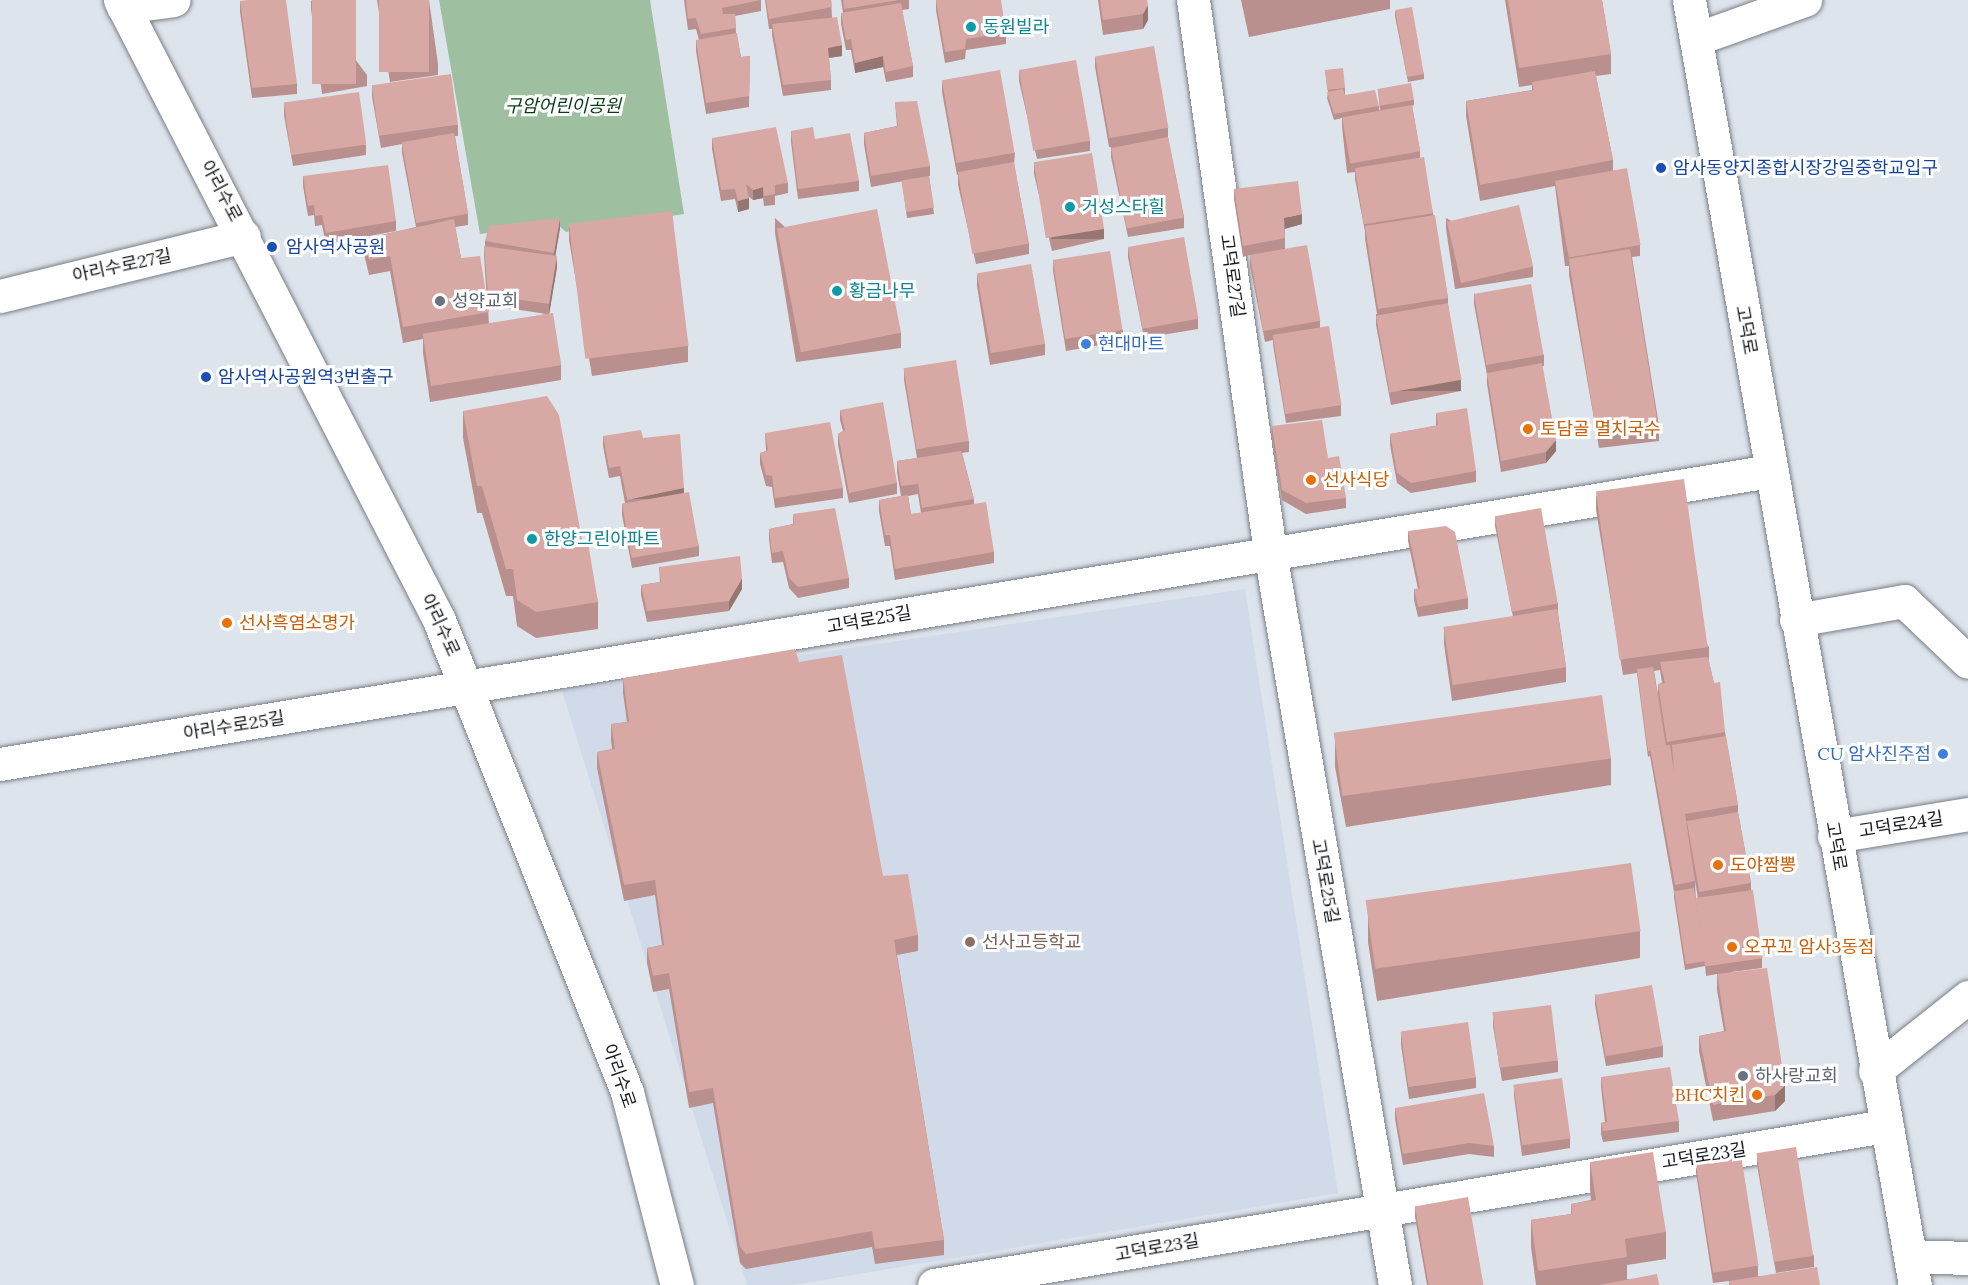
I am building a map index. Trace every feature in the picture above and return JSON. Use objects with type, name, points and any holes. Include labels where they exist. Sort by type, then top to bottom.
[{"type":"street","points":[[121,3],[174,0]]},
{"type":"street","name":"고덕로27길","points":[[1193,0],[1270,552]]},
{"type":"street","name":"고덕로","points":[[1689,0],[1875,1071],[1913,1271],[1968,1258]]},
{"type":"street","points":[[1696,39],[1805,0]]},
{"type":"street","name":"아리수로","points":[[121,3],[244,236],[429,598],[468,688],[627,1092],[677,1285]]},
{"type":"street","name":"아리수로27길","points":[[0,296],[244,236]]},
{"type":"street","name":"고덕로25길","points":[[468,688],[1270,552],[1770,471]]},
{"type":"street","name":"고덕로25길","points":[[1270,552],[1381,1210]]},
{"type":"street","points":[[1797,620],[1904,601],[1968,662]]},
{"type":"street","name":"아리수로25길","points":[[0,764],[468,688]]},
{"type":"street","name":"고덕로24길","points":[[1834,836],[1968,814]]},
{"type":"street","points":[[1875,1071],[1968,997]]},
{"type":"street","name":"고덕로23길","points":[[934,1285],[1885,1126]]},
{"type":"street","points":[[1381,1210],[1395,1285]]},
{"type":"shaded area","name":"선사고등학교","points":[[1245,589],[1338,1193],[793,1285],[747,1285],[562,691]]},
{"type":"green space","name":"구암어린이공원","points":[[439,0],[650,0],[684,214],[566,232],[557,224],[480,234]]},
{"type":"building","points":[[286,0],[297,84],[252,88],[240,1]]},
{"type":"building","points":[[312,0],[356,0],[356,84],[312,84]]},
{"type":"building","points":[[379,0],[429,0],[429,72],[379,72]]},
{"type":"building","points":[[686,0],[761,0],[722,8],[723,14],[735,14],[736,28],[701,34],[696,18],[688,19]]},
{"type":"building","points":[[766,0],[831,0],[832,7],[769,19]]},
{"type":"building","points":[[843,0],[899,0],[844,9]]},
{"type":"building","name":"동원빌라","points":[[936,0],[1001,0],[1006,33],[966,39],[965,49],[945,52]]},
{"type":"building","points":[[1100,0],[1147,0],[1148,5],[1143,14],[1103,20]]},
{"type":"building","points":[[1508,0],[1602,0],[1611,54],[1519,68]]},
{"type":"building","points":[[901,3],[913,66],[886,72],[883,56],[855,63],[851,39],[846,40],[841,13]]},
{"type":"building","points":[[1412,7],[1424,74],[1407,77],[1395,10]]},
{"type":"building","points":[[837,17],[842,45],[828,48],[831,80],[783,85],[772,24]]},
{"type":"building","points":[[737,33],[741,57],[750,56],[749,96],[706,103],[696,40]]},
{"type":"building","points":[[1154,46],[1168,128],[1109,138],[1095,56]]},
{"type":"building","points":[[1076,60],[1090,141],[1033,151],[1019,70]]},
{"type":"building","points":[[1343,68],[1345,88],[1327,90],[1325,70]]},
{"type":"building","points":[[1000,70],[1015,153],[956,163],[942,80]]},
{"type":"building","points":[[1595,71],[1613,160],[1480,185],[1466,101],[1534,90],[1532,82]]},
{"type":"building","points":[[451,74],[458,125],[379,136],[372,85]]},
{"type":"building","points":[[1411,83],[1414,100],[1380,106],[1378,89]]},
{"type":"building","points":[[1343,89],[1345,95],[1375,90],[1379,106],[1334,114],[1327,92]]},
{"type":"building","points":[[359,92],[366,144],[291,155],[284,103]]},
{"type":"building","points":[[917,101],[930,166],[871,176],[864,133],[898,126],[895,102]]},
{"type":"building","points":[[1412,105],[1420,151],[1350,164],[1342,117]]},
{"type":"building","points":[[776,127],[788,183],[775,185],[775,194],[764,196],[763,187],[753,190],[746,184],[749,198],[738,201],[735,189],[721,190],[712,138]]},
{"type":"building","points":[[813,127],[815,139],[850,133],[859,181],[798,189],[791,131]]},
{"type":"building","points":[[454,133],[468,214],[416,223],[402,142]]},
{"type":"building","points":[[1168,137],[1184,217],[1127,229],[1111,148]]},
{"type":"building","name":"거성스타힐","points":[[1092,153],[1104,229],[1046,238],[1034,162]]},
{"type":"building","points":[[1424,157],[1433,213],[1364,224],[1355,168]]},
{"type":"building","points":[[1014,162],[1028,244],[972,254],[958,172]]},
{"type":"building","points":[[388,165],[396,221],[326,233],[322,215],[315,216],[314,205],[308,206],[303,176]]},
{"type":"building","points":[[1627,168],[1641,245],[1569,257],[1555,181]]},
{"type":"building","points":[[929,176],[934,208],[906,212],[901,180]]},
{"type":"building","points":[[1298,181],[1302,214],[1284,218],[1285,238],[1243,246],[1234,189]]},
{"type":"building","points":[[1519,205],[1533,266],[1461,283],[1447,222]]},
{"type":"building","name":"황금나무","points":[[877,209],[901,333],[801,352],[777,228]]},
{"type":"building","points":[[672,211],[689,346],[585,359],[569,224]]},
{"type":"building","points":[[1435,215],[1448,298],[1378,309],[1365,226]]},
{"type":"building","points":[[560,218],[554,253],[485,241],[489,226]]},
{"type":"building","name":"성약교회","points":[[454,219],[461,258],[480,256],[489,312],[403,327],[390,256],[369,260],[364,239]]},
{"type":"building","points":[[1184,237],[1198,319],[1142,329],[1128,247]]},
{"type":"building","points":[[1307,245],[1320,321],[1263,331],[1250,255]]},
{"type":"building","points":[[484,246],[557,256],[549,304],[488,295]]},
{"type":"building","points":[[1630,249],[1658,426],[1597,435],[1569,259]]},
{"type":"building","name":"현대마트","points":[[1110,251],[1123,330],[1065,339],[1053,260]]},
{"type":"building","points":[[1031,264],[1045,344],[991,353],[977,274]]},
{"type":"building","points":[[1531,284],[1544,355],[1486,365],[1474,294]]},
{"type":"building","points":[[1448,303],[1462,380],[1390,392],[1376,316]]},
{"type":"building","points":[[553,313],[561,365],[431,386],[423,334]]},
{"type":"building","points":[[1329,326],[1342,405],[1285,414],[1273,335]]},
{"type":"building","points":[[956,360],[969,441],[916,449],[904,368]]},
{"type":"building","points":[[1542,363],[1556,440],[1546,452],[1501,461],[1487,373]]},
{"type":"building","name":"한양그린아파트","points":[[547,396],[559,415],[583,545],[588,543],[598,602],[536,612],[517,600],[513,569],[506,569],[482,486],[477,486],[463,411]]},
{"type":"building","points":[[883,402],[897,483],[849,493],[838,434],[845,430],[840,410]]},
{"type":"building","points":[[1467,408],[1476,471],[1411,483],[1397,473],[1390,434],[1438,425],[1436,413]]},
{"type":"building","points":[[1322,420],[1328,458],[1339,456],[1346,498],[1306,503],[1282,490],[1272,426]]},
{"type":"building","points":[[830,422],[843,488],[775,498],[772,476],[766,475],[760,453],[768,450],[765,433]]},
{"type":"building","points":[[641,430],[643,438],[680,434],[684,488],[627,500],[620,466],[609,468],[603,436]]},
{"type":"building","points":[[961,451],[974,499],[922,508],[918,484],[901,486],[897,461]]},
{"type":"building","points":[[1684,479],[1708,647],[1620,660],[1596,491]]},
{"type":"building","points":[[689,492],[699,546],[632,558],[622,504]]},
{"type":"building","points":[[908,495],[911,514],[986,502],[994,552],[895,569],[890,535],[885,535],[879,500]]},
{"type":"building","points":[[835,508],[849,578],[798,587],[789,578],[783,551],[772,553],[769,529],[794,524],[793,514]]},
{"type":"building","points":[[1541,508],[1558,604],[1512,612],[1495,516]]},
{"type":"building","points":[[1446,526],[1455,532],[1468,598],[1418,607],[1414,589],[1420,588],[1408,531]]},
{"type":"building","points":[[740,556],[742,578],[729,601],[647,611],[641,585],[661,582],[659,567]]},
{"type":"building","points":[[1557,609],[1566,667],[1453,685],[1443,627]]},
{"type":"building","points":[[795,649],[799,662],[842,655],[883,876],[908,874],[918,935],[894,940],[944,1240],[875,1249],[872,1231],[746,1254],[740,1247],[713,1088],[689,1092],[669,973],[653,976],[647,948],[664,945],[655,880],[624,885],[597,752],[615,749],[611,724],[629,722],[623,678]]},
{"type":"building","points":[[1708,657],[1714,683],[1720,682],[1725,732],[1667,742],[1658,684],[1665,683],[1660,662]]},
{"type":"building","points":[[1653,667],[1666,746],[1650,748],[1648,751],[1637,669]]},
{"type":"building","points":[[1602,695],[1611,758],[1343,796],[1334,733]]},
{"type":"building","points":[[1726,736],[1738,805],[1685,814],[1695,881],[1675,885],[1650,748],[1670,745],[1674,772],[1672,745]]},
{"type":"building","points":[[1738,812],[1751,883],[1699,892],[1687,821]]},
{"type":"building","points":[[1631,863],[1641,931],[1375,969],[1366,900]]},
{"type":"building","points":[[1694,888],[1706,961],[1686,964],[1674,891]]},
{"type":"building","points":[[1753,890],[1763,958],[1705,966],[1696,898]]},
{"type":"building","name":"하사랑교회","points":[[1767,968],[1785,1085],[1775,1095],[1713,1105],[1699,1036],[1726,1031],[1717,974]]},
{"type":"building","points":[[1652,985],[1663,1046],[1606,1056],[1595,995]]},
{"type":"building","points":[[1551,1005],[1558,1061],[1499,1068],[1492,1012]]},
{"type":"building","points":[[1468,1022],[1476,1077],[1408,1087],[1401,1031]]},
{"type":"building","points":[[1670,1067],[1679,1121],[1603,1131],[1601,1123],[1607,1122],[1601,1077]]},
{"type":"building","points":[[1562,1078],[1570,1138],[1522,1145],[1513,1085]]},
{"type":"building","points":[[1484,1093],[1494,1146],[1469,1143],[1403,1154],[1395,1108]]},
{"type":"building","points":[[1796,1147],[1813,1256],[1774,1262],[1756,1153]]},
{"type":"building","points":[[1653,1152],[1666,1232],[1625,1239],[1627,1257],[1538,1271],[1531,1220],[1572,1214],[1571,1204],[1596,1200],[1590,1162]]},
{"type":"building","points":[[1741,1155],[1759,1266],[1713,1273],[1696,1162]]},
{"type":"building","points":[[1468,1197],[1483,1285],[1429,1285],[1415,1206]]},
{"type":"building","points":[[1817,1267],[1820,1285],[1730,1285],[1729,1281]]},
{"type":"building","points":[[1657,1274],[1659,1285],[1599,1285]]},
{"type":"place","name":"동원빌라","points":[[971,27]]},
{"type":"place","name":"암사동양지종합시장강일중학교입구","points":[[1661,168]]},
{"type":"place","name":"거성스타힐","points":[[1070,207]]},
{"type":"place","name":"암사역사공원","points":[[272,247]]},
{"type":"place","name":"황금나무","points":[[837,291]]},
{"type":"place","name":"성약교회","points":[[440,301]]},
{"type":"place","name":"현대마트","points":[[1086,344]]},
{"type":"place","name":"암사역사공원역3번출구","points":[[206,377]]},
{"type":"place","name":"토담골 멸치국수","points":[[1528,429]]},
{"type":"place","name":"선사식당","points":[[1311,480]]},
{"type":"place","name":"한양그린아파트","points":[[532,539]]},
{"type":"place","name":"선사흑염소명가","points":[[227,623]]},
{"type":"place","name":"CU 암사진주점","points":[[1943,754]]},
{"type":"place","name":"도야짬뽕","points":[[1718,865]]},
{"type":"place","name":"선사고등학교","points":[[970,942]]},
{"type":"place","name":"오꾸꼬 암사3동점","points":[[1732,947]]},
{"type":"place","name":"하사랑교회","points":[[1743,1076]]},
{"type":"place","name":"BHC치킨","points":[[1757,1095]]}]
